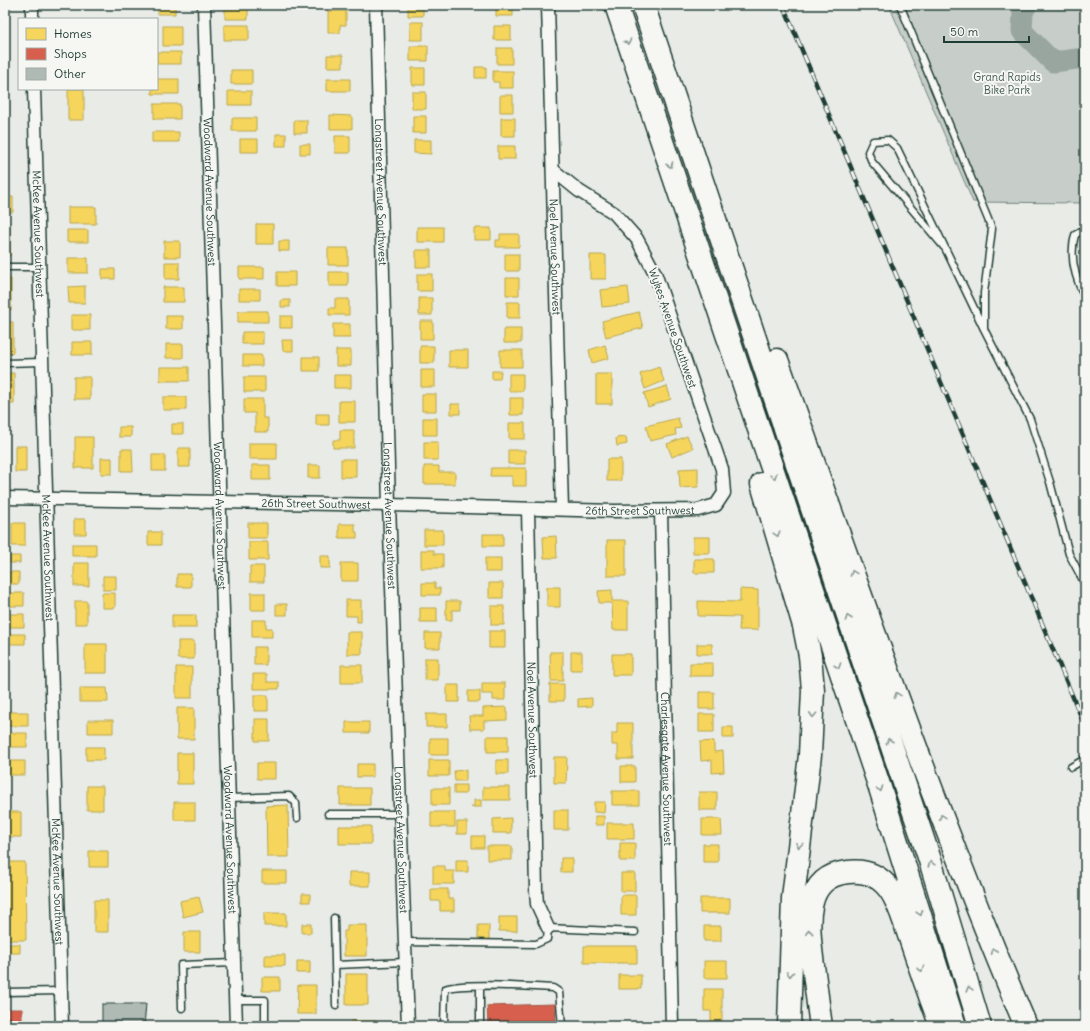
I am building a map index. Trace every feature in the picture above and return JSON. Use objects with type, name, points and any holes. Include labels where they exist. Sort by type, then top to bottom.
[{"type":"highway","points":[[616,5],[880,788],[955,1026]]},
{"type":"highway","points":[[642,5],[928,857],[980,1026]]},
{"type":"highway","points":[[701,180],[755,296],[952,844],[990,941],[1026,1026]]},
{"type":"highway","points":[[690,227],[750,444],[803,620],[812,667],[812,731],[793,898],[789,1026]]},
{"type":"highway","points":[[821,1026],[808,924],[810,906],[817,890],[829,879],[843,872],[859,871],[880,879],[895,898],[941,1026]]},
{"type":"street","points":[[32,5],[32,18]]},
{"type":"street","name":"Woodward Avenue Southwest","points":[[204,5],[236,1026]]},
{"type":"street","name":"Longstreet Avenue Southwest","points":[[376,5],[390,505],[408,1026]]},
{"type":"street","name":"Noel Avenue Southwest","points":[[548,5],[562,509]]},
{"type":"street","name":"McKee Avenue Southwest","points":[[34,90],[45,499],[62,1026]]},
{"type":"street","name":"Wykes Avenue Southwest","points":[[552,170],[579,191],[614,213],[637,239],[655,273],[722,469],[724,488],[720,500]]},
{"type":"street","name":"26th Street Southwest","points":[[5,498],[219,501],[661,511],[698,510],[716,505],[720,500]]},
{"type":"street","name":"Noel Avenue Southwest","points":[[528,509],[536,890],[537,904],[548,928]]},
{"type":"street","name":"Charlesgate Avenue Southwest","points":[[661,511],[672,1026]]},
{"type":"lane","points":[[900,5],[992,229],[984,293],[984,329]]},
{"type":"lane","points":[[944,247],[872,162],[868,152],[873,141],[888,140],[897,148],[984,329],[1030,419],[1050,482],[1069,554],[1085,584]]},
{"type":"lane","points":[[1085,231],[1080,231],[1075,235],[1072,257],[1076,274],[1085,298]]},
{"type":"lane","points":[[5,267],[39,268]]},
{"type":"lane","points":[[5,363],[42,362]]},
{"type":"lane","points":[[1071,767],[1085,760]]},
{"type":"lane","points":[[229,798],[289,796],[296,803],[297,818]]},
{"type":"lane","points":[[328,814],[401,814]]},
{"type":"lane","points":[[334,918],[336,1005]]},
{"type":"lane","points":[[406,942],[536,944],[547,939],[548,928],[635,932]]},
{"type":"lane","points":[[335,965],[406,962]]},
{"type":"lane","points":[[182,1008],[181,965],[234,963]]},
{"type":"lane","points":[[480,986],[480,1026]]},
{"type":"lane","points":[[444,1026],[445,990],[451,987],[480,986],[552,988],[559,992],[561,998],[562,1026]]},
{"type":"lane","points":[[5,992],[61,991]]},
{"type":"lane","points":[[235,1000],[265,1000],[265,1026]]},
{"type":"green space","name":"Grand Rapids Bike Park","points":[[889,5],[1085,5],[1085,203],[973,202]]},
{"type":"building: Homes","points":[[158,5],[175,5],[175,14],[158,14]]},
{"type":"building: Homes","points":[[225,5],[248,5],[248,19],[225,19]]},
{"type":"building: Homes","points":[[408,5],[423,5],[423,16],[408,16]]},
{"type":"building: Homes","points":[[465,5],[477,5],[477,8],[465,8]]},
{"type":"building: Homes","points":[[496,5],[513,5],[513,16],[496,16]]},
{"type":"building: Homes","points":[[328,11],[346,11],[346,25],[340,25],[340,33],[328,33]]},
{"type":"building: Homes","points":[[410,22],[423,22],[423,40],[410,40]]},
{"type":"building: Homes","points":[[224,25],[249,25],[249,40],[224,40]]},
{"type":"building: Homes","points":[[163,26],[181,26],[181,46],[163,46]]},
{"type":"building: Homes","points":[[494,26],[511,26],[511,40],[494,40]]},
{"type":"building: Homes","points":[[5,44],[8,44],[8,58],[5,58]]},
{"type":"building: Homes","points":[[410,46],[428,46],[428,61],[410,61]]},
{"type":"building: Homes","points":[[497,48],[512,48],[512,64],[497,64]]},
{"type":"building: Homes","points":[[158,52],[181,52],[181,64],[158,64]]},
{"type":"building: Homes","points":[[327,55],[343,55],[343,67],[327,67]]},
{"type":"building: Homes","points":[[475,67],[486,67],[486,78],[475,78]]},
{"type":"building: Homes","points":[[412,68],[425,68],[425,85],[412,85]]},
{"type":"building: Homes","points":[[231,70],[252,70],[252,84],[231,84]]},
{"type":"building: Homes","points":[[493,71],[513,71],[513,88],[499,88],[499,82],[493,82]]},
{"type":"building: Homes","points":[[158,79],[179,79],[179,94],[152,94],[152,90],[158,90]]},
{"type":"building: Homes","points":[[327,79],[350,79],[350,91],[327,91]]},
{"type":"building: Homes","points":[[68,90],[84,90],[84,120],[68,120]]},
{"type":"building: Homes","points":[[228,91],[251,91],[251,105],[228,105]]},
{"type":"building: Homes","points":[[412,92],[426,92],[426,109],[412,109]]},
{"type":"building: Homes","points":[[500,95],[513,95],[513,112],[500,112]]},
{"type":"building: Homes","points":[[5,96],[9,96],[9,113],[5,113]]},
{"type":"building: Homes","points":[[154,104],[180,104],[180,119],[154,119]]},
{"type":"building: Homes","points":[[330,115],[352,116],[352,129],[330,129]]},
{"type":"building: Homes","points":[[413,116],[426,116],[426,133],[413,133]]},
{"type":"building: Homes","points":[[232,118],[256,118],[256,131],[232,131]]},
{"type":"building: Homes","points":[[501,118],[515,118],[515,136],[501,136]]},
{"type":"building: Homes","points":[[294,120],[307,120],[307,133],[294,133]]},
{"type":"building: Homes","points":[[152,132],[179,132],[179,142],[152,142]]},
{"type":"building: Homes","points":[[276,134],[286,134],[286,146],[276,146]]},
{"type":"building: Homes","points":[[335,136],[350,136],[350,153],[335,153]]},
{"type":"building: Homes","points":[[240,139],[258,139],[258,152],[240,152]]},
{"type":"building: Homes","points":[[414,140],[431,140],[431,154],[414,153]]},
{"type":"building: Homes","points":[[300,144],[310,144],[310,154],[300,154]]},
{"type":"building: Homes","points":[[498,146],[515,146],[515,159],[498,159]]},
{"type":"building: Homes","points":[[5,197],[13,197],[13,212],[5,212]]},
{"type":"building: Homes","points":[[68,207],[96,207],[96,224],[68,224]]},
{"type":"building: Homes","points":[[256,224],[273,224],[273,244],[256,244]]},
{"type":"building: Homes","points":[[5,226],[10,226],[10,256],[5,256]]},
{"type":"building: Homes","points":[[417,227],[443,227],[443,242],[417,242]]},
{"type":"building: Homes","points":[[474,228],[491,228],[491,240],[474,240]]},
{"type":"building: Homes","points":[[67,230],[88,230],[88,242],[67,242]]},
{"type":"building: Homes","points":[[500,234],[519,234],[519,247],[496,247],[496,240],[500,240]]},
{"type":"building: Homes","points":[[164,241],[180,241],[180,257],[164,257]]},
{"type":"building: Homes","points":[[279,241],[289,241],[289,251],[279,251]]},
{"type":"building: Homes","points":[[328,248],[348,248],[348,265],[328,265]]},
{"type":"building: Homes","points":[[416,250],[431,250],[431,267],[416,267]]},
{"type":"building: Homes","points":[[505,254],[519,254],[519,271],[505,271]]},
{"type":"building: Homes","points":[[590,255],[606,255],[606,279],[590,279]]},
{"type":"building: Homes","points":[[68,258],[88,258],[88,273],[68,273]]},
{"type":"building: Homes","points":[[165,262],[179,262],[179,279],[165,279]]},
{"type":"building: Homes","points":[[239,267],[264,267],[264,279],[239,279]]},
{"type":"building: Homes","points":[[102,269],[115,269],[115,279],[102,279]]},
{"type":"building: Homes","points":[[277,272],[295,272],[295,286],[277,286]]},
{"type":"building: Homes","points":[[329,272],[348,272],[348,286],[329,286]]},
{"type":"building: Homes","points":[[417,274],[432,274],[432,291],[417,291]]},
{"type":"building: Homes","points":[[506,278],[519,278],[519,295],[506,295]]},
{"type":"building: Homes","points":[[5,279],[11,279],[11,310],[5,310]]},
{"type":"building: Homes","points":[[85,286],[85,303],[69,303],[68,287]]},
{"type":"building: Homes","points":[[163,287],[184,287],[184,302],[163,302]]},
{"type":"building: Homes","points":[[628,287],[630,304],[602,307],[600,290]]},
{"type":"building: Homes","points":[[239,289],[260,289],[260,300],[239,300]]},
{"type":"building: Homes","points":[[419,298],[432,298],[432,315],[419,315]]},
{"type":"building: Homes","points":[[335,299],[349,299],[349,315],[329,315],[329,308],[335,308]]},
{"type":"building: Homes","points":[[281,300],[290,300],[290,307],[281,307]]},
{"type":"building: Homes","points":[[507,302],[520,302],[520,318],[507,318]]},
{"type":"building: Homes","points":[[238,311],[268,311],[268,322],[238,322]]},
{"type":"building: Homes","points":[[639,312],[643,328],[606,337],[602,321]]},
{"type":"building: Homes","points":[[71,315],[90,315],[90,330],[71,330]]},
{"type":"building: Homes","points":[[166,316],[183,316],[183,329],[166,329]]},
{"type":"building: Homes","points":[[280,316],[292,316],[292,328],[280,328]]},
{"type":"building: Homes","points":[[420,321],[433,321],[433,339],[420,339]]},
{"type":"building: Homes","points":[[5,322],[13,322],[13,353],[5,353]]},
{"type":"building: Homes","points":[[333,324],[350,324],[350,338],[333,338]]},
{"type":"building: Homes","points":[[504,329],[521,329],[521,343],[504,343]]},
{"type":"building: Homes","points":[[242,332],[263,332],[263,344],[242,344]]},
{"type":"building: Homes","points":[[282,340],[293,340],[293,351],[283,351]]},
{"type":"building: Homes","points":[[72,342],[92,342],[92,355],[72,355]]},
{"type":"building: Homes","points":[[166,344],[183,344],[183,358],[166,358]]},
{"type":"building: Homes","points":[[605,345],[609,358],[592,363],[589,350]]},
{"type":"building: Homes","points":[[420,346],[434,346],[434,363],[420,363]]},
{"type":"building: Homes","points":[[336,350],[351,350],[351,366],[336,366]]},
{"type":"building: Homes","points":[[449,350],[468,350],[468,367],[449,367]]},
{"type":"building: Homes","points":[[500,350],[522,350],[522,367],[500,367]]},
{"type":"building: Homes","points":[[243,355],[262,355],[262,366],[243,366]]},
{"type":"building: Homes","points":[[303,357],[319,357],[319,371],[303,371]]},
{"type":"building: Homes","points":[[160,367],[189,367],[189,381],[160,381]]},
{"type":"building: Homes","points":[[659,367],[664,381],[645,389],[640,374]]},
{"type":"building: Homes","points":[[421,370],[435,370],[435,387],[421,387]]},
{"type":"building: Homes","points":[[492,371],[501,371],[500,379],[492,379]]},
{"type":"building: Homes","points":[[5,373],[14,373],[14,404],[5,404]]},
{"type":"building: Homes","points":[[509,374],[523,374],[523,391],[509,391]]},
{"type":"building: Homes","points":[[596,374],[612,374],[612,404],[596,404]]},
{"type":"building: Homes","points":[[334,375],[351,375],[351,388],[334,388]]},
{"type":"building: Homes","points":[[74,377],[90,377],[90,399],[74,399]]},
{"type":"building: Homes","points":[[244,377],[265,377],[265,392],[244,392]]},
{"type":"building: Homes","points":[[667,386],[671,399],[648,407],[644,393]]},
{"type":"building: Homes","points":[[422,394],[436,394],[436,411],[422,411]]},
{"type":"building: Homes","points":[[163,397],[186,397],[186,410],[163,410]]},
{"type":"building: Homes","points":[[510,398],[523,398],[523,415],[510,415]]},
{"type":"building: Homes","points":[[244,399],[263,399],[263,418],[268,418],[268,432],[255,432],[255,413],[244,413]]},
{"type":"building: Homes","points":[[339,401],[355,401],[355,422],[339,422]]},
{"type":"building: Homes","points":[[451,404],[460,404],[460,414],[451,414]]},
{"type":"building: Homes","points":[[316,414],[329,414],[329,425],[316,425]]},
{"type":"building: Homes","points":[[423,418],[437,418],[437,435],[423,435]]},
{"type":"building: Homes","points":[[678,418],[681,428],[675,429],[676,435],[650,441],[646,426]]},
{"type":"building: Homes","points":[[509,423],[525,423],[525,439],[509,439]]},
{"type":"building: Homes","points":[[172,424],[183,424],[183,434],[172,434]]},
{"type":"building: Homes","points":[[119,427],[131,427],[131,437],[119,437]]},
{"type":"building: Homes","points":[[340,430],[354,430],[354,448],[333,448],[333,440],[340,440]]},
{"type":"building: Homes","points":[[687,436],[693,448],[672,457],[667,444]]},
{"type":"building: Homes","points":[[75,437],[93,437],[93,468],[75,468]]},
{"type":"building: Homes","points":[[626,437],[627,444],[617,446],[616,438]]},
{"type":"building: Homes","points":[[424,442],[438,442],[438,460],[424,460]]},
{"type":"building: Homes","points":[[249,443],[277,443],[277,459],[249,459]]},
{"type":"building: Homes","points":[[15,446],[26,446],[26,472],[15,472]]},
{"type":"building: Homes","points":[[178,448],[190,448],[190,467],[178,467]]},
{"type":"building: Homes","points":[[121,449],[132,449],[133,471],[121,471]]},
{"type":"building: Homes","points":[[508,450],[525,450],[525,464],[508,464]]},
{"type":"building: Homes","points":[[152,455],[165,455],[165,471],[152,471]]},
{"type":"building: Homes","points":[[101,458],[112,458],[112,474],[101,474]]},
{"type":"building: Homes","points":[[341,459],[356,459],[356,477],[341,477]]},
{"type":"building: Homes","points":[[607,459],[621,459],[621,481],[607,481]]},
{"type":"building: Homes","points":[[252,465],[270,465],[270,480],[252,480]]},
{"type":"building: Homes","points":[[308,465],[320,465],[320,478],[308,478]]},
{"type":"building: Homes","points":[[424,466],[439,466],[439,472],[455,472],[455,484],[424,484]]},
{"type":"building: Homes","points":[[491,468],[526,468],[526,486],[512,486],[512,476],[490,476]]},
{"type":"building: Homes","points":[[698,468],[698,487],[680,488],[679,469]]},
{"type":"building: Homes","points":[[74,519],[86,519],[86,534],[74,534]]},
{"type":"building: Homes","points":[[12,523],[25,523],[25,546],[12,546]]},
{"type":"building: Homes","points":[[248,523],[267,523],[267,538],[248,538]]},
{"type":"building: Homes","points":[[339,524],[355,524],[357,538],[339,538]]},
{"type":"building: Homes","points":[[424,530],[443,530],[443,545],[424,545]]},
{"type":"building: Homes","points":[[148,532],[161,532],[161,545],[148,545]]},
{"type":"building: Homes","points":[[483,534],[503,534],[503,546],[483,546]]},
{"type":"building: Homes","points":[[556,536],[557,558],[544,558],[543,537]]},
{"type":"building: Homes","points":[[693,537],[710,537],[710,553],[693,553]]},
{"type":"building: Homes","points":[[607,540],[626,540],[626,576],[607,576]]},
{"type":"building: Homes","points":[[249,542],[268,542],[268,560],[249,560]]},
{"type":"building: Homes","points":[[72,544],[96,544],[96,556],[72,556]]},
{"type":"building: Homes","points":[[421,550],[434,550],[434,554],[443,554],[443,568],[421,568]]},
{"type":"building: Homes","points":[[10,556],[20,556],[20,563],[10,563]]},
{"type":"building: Homes","points":[[320,556],[330,556],[330,568],[320,568]]},
{"type":"building: Homes","points":[[485,558],[501,558],[501,572],[485,572]]},
{"type":"building: Homes","points":[[694,559],[714,559],[714,573],[694,573]]},
{"type":"building: Homes","points":[[74,563],[89,563],[89,586],[74,586]]},
{"type":"building: Homes","points":[[341,563],[358,563],[358,581],[341,581]]},
{"type":"building: Homes","points":[[250,566],[264,566],[264,582],[250,582]]},
{"type":"building: Homes","points":[[5,572],[19,572],[19,584],[5,584]]},
{"type":"building: Homes","points":[[177,574],[191,574],[191,587],[177,587]]},
{"type":"building: Homes","points":[[103,576],[116,576],[116,590],[103,590]]},
{"type":"building: Homes","points":[[422,583],[435,583],[435,588],[440,588],[440,595],[422,595]]},
{"type":"building: Homes","points":[[489,583],[503,583],[503,598],[489,598]]},
{"type":"building: Homes","points":[[547,587],[560,587],[560,607],[547,607]]},
{"type":"building: Homes","points":[[740,589],[758,590],[758,630],[739,630],[740,617],[698,616],[698,601],[740,602]]},
{"type":"building: Homes","points":[[612,590],[612,601],[628,601],[628,630],[613,630],[612,603],[599,603],[598,591]]},
{"type":"building: Homes","points":[[5,593],[24,593],[24,606],[5,606]]},
{"type":"building: Homes","points":[[102,593],[115,593],[115,608],[102,608]]},
{"type":"building: Homes","points":[[251,593],[265,593],[265,610],[251,610]]},
{"type":"building: Homes","points":[[346,600],[361,600],[361,622],[357,622],[357,616],[346,616]]},
{"type":"building: Homes","points":[[75,601],[87,601],[87,624],[75,624]]},
{"type":"building: Homes","points":[[446,601],[460,601],[460,610],[452,610],[452,620],[446,620]]},
{"type":"building: Homes","points":[[276,604],[287,604],[287,615],[276,615]]},
{"type":"building: Homes","points":[[491,606],[504,606],[504,625],[491,625]]},
{"type":"building: Homes","points":[[420,608],[437,608],[437,622],[420,622]]},
{"type":"building: Homes","points":[[5,614],[24,614],[24,627],[5,627]]},
{"type":"building: Homes","points":[[172,615],[196,615],[196,628],[172,628]]},
{"type":"building: Homes","points":[[252,620],[266,620],[266,628],[272,628],[272,637],[252,637]]},
{"type":"building: Homes","points":[[489,631],[505,631],[505,648],[489,648]]},
{"type":"building: Homes","points":[[347,632],[362,632],[362,654],[347,654]]},
{"type":"building: Homes","points":[[425,633],[440,633],[440,648],[425,648]]},
{"type":"building: Homes","points":[[5,634],[25,634],[25,644],[5,644]]},
{"type":"building: Homes","points":[[178,641],[194,641],[194,659],[178,659]]},
{"type":"building: Homes","points":[[85,644],[107,644],[107,673],[85,673]]},
{"type":"building: Homes","points":[[697,644],[712,644],[712,654],[697,654]]},
{"type":"building: Homes","points":[[254,647],[266,647],[266,665],[254,665]]},
{"type":"building: Homes","points":[[550,652],[563,652],[563,681],[551,681]]},
{"type":"building: Homes","points":[[571,652],[582,652],[582,670],[571,670]]},
{"type":"building: Homes","points":[[612,654],[631,654],[631,675],[612,675]]},
{"type":"building: Homes","points":[[425,658],[438,658],[438,680],[425,680]]},
{"type":"building: Homes","points":[[690,663],[713,663],[713,676],[690,676]]},
{"type":"building: Homes","points":[[341,665],[362,665],[362,683],[341,683]]},
{"type":"building: Homes","points":[[176,667],[192,667],[192,698],[176,698]]},
{"type":"building: Homes","points":[[253,674],[267,674],[267,682],[279,682],[279,689],[253,689]]},
{"type":"building: Homes","points":[[482,683],[505,683],[505,700],[493,700],[493,694],[482,694]]},
{"type":"building: Homes","points":[[550,684],[564,684],[564,701],[550,701]]},
{"type":"building: Homes","points":[[447,685],[459,685],[459,702],[447,702]]},
{"type":"building: Homes","points":[[80,688],[107,688],[108,702],[80,702]]},
{"type":"building: Homes","points":[[468,691],[480,691],[480,702],[468,702]]},
{"type":"building: Homes","points":[[699,692],[714,692],[714,709],[699,709]]},
{"type":"building: Homes","points":[[254,695],[268,695],[268,711],[254,711]]},
{"type":"building: Homes","points":[[592,698],[592,706],[578,707],[578,699]]},
{"type":"building: Homes","points":[[507,707],[507,720],[484,721],[484,729],[470,729],[469,716],[483,716],[483,708]]},
{"type":"building: Homes","points":[[177,708],[194,708],[194,739],[177,739]]},
{"type":"building: Homes","points":[[6,712],[28,712],[28,726],[6,726]]},
{"type":"building: Homes","points":[[426,714],[447,714],[447,727],[426,727]]},
{"type":"building: Homes","points":[[699,714],[714,714],[714,732],[699,732]]},
{"type":"building: Homes","points":[[255,719],[269,719],[269,741],[255,741]]},
{"type":"building: Homes","points":[[88,720],[113,720],[113,733],[88,733]]},
{"type":"building: Homes","points":[[346,722],[369,722],[369,733],[346,733]]},
{"type":"building: Homes","points":[[617,723],[633,723],[633,759],[618,759],[618,745],[612,745],[612,733],[617,733]]},
{"type":"building: Homes","points":[[723,727],[733,727],[733,738],[723,738]]},
{"type":"building: Homes","points":[[5,733],[27,733],[27,747],[5,747]]},
{"type":"building: Homes","points":[[487,736],[508,736],[508,752],[487,752]]},
{"type":"building: Homes","points":[[430,738],[448,738],[448,755],[430,755]]},
{"type":"building: Homes","points":[[714,741],[714,752],[723,751],[724,772],[712,773],[712,760],[701,761],[700,742]]},
{"type":"building: Homes","points":[[86,747],[104,747],[104,760],[86,760]]},
{"type":"building: Homes","points":[[177,753],[193,753],[193,784],[177,784]]},
{"type":"building: Homes","points":[[554,757],[567,757],[566,783],[554,783]]},
{"type":"building: Homes","points":[[429,760],[449,760],[449,776],[429,776]]},
{"type":"building: Homes","points":[[496,760],[508,760],[508,774],[496,774]]},
{"type":"building: Homes","points":[[6,761],[25,761],[25,775],[6,775]]},
{"type":"building: Homes","points":[[257,763],[275,763],[275,779],[257,779]]},
{"type":"building: Homes","points":[[357,764],[373,764],[373,777],[357,777]]},
{"type":"building: Homes","points":[[621,766],[635,766],[635,782],[621,782]]},
{"type":"building: Homes","points":[[466,770],[466,781],[455,781],[454,771]]},
{"type":"building: Homes","points":[[454,785],[466,785],[466,794],[454,794]]},
{"type":"building: Homes","points":[[87,786],[103,786],[103,810],[87,810]]},
{"type":"building: Homes","points":[[483,787],[510,787],[510,800],[483,800]]},
{"type":"building: Homes","points":[[340,788],[370,788],[370,805],[340,805]]},
{"type":"building: Homes","points":[[432,788],[449,788],[449,805],[432,805]]},
{"type":"building: Homes","points":[[612,791],[639,791],[639,805],[612,805]]},
{"type":"building: Homes","points":[[699,792],[717,792],[717,810],[699,810]]},
{"type":"building: Homes","points":[[474,800],[481,800],[481,807],[471,807],[474,806]]},
{"type":"building: Homes","points":[[174,802],[195,802],[195,820],[174,820]]},
{"type":"building: Homes","points":[[594,802],[605,802],[604,813],[594,812]]},
{"type":"building: Homes","points":[[288,805],[289,857],[267,857],[266,806]]},
{"type":"building: Homes","points":[[554,810],[568,810],[568,830],[554,830]]},
{"type":"building: Homes","points":[[6,812],[21,812],[21,837],[6,837]]},
{"type":"building: Homes","points":[[431,812],[455,812],[455,827],[431,827]]},
{"type":"building: Homes","points":[[595,816],[604,816],[604,825],[595,825]]},
{"type":"building: Homes","points":[[511,818],[511,833],[493,833],[493,819]]},
{"type":"building: Homes","points":[[702,819],[721,819],[722,835],[702,835]]},
{"type":"building: Homes","points":[[457,822],[467,822],[467,834],[457,834]]},
{"type":"building: Homes","points":[[607,823],[634,823],[634,839],[607,839]]},
{"type":"building: Homes","points":[[339,826],[371,826],[371,844],[339,844]]},
{"type":"building: Homes","points":[[472,836],[484,836],[484,848],[472,848]]},
{"type":"building: Homes","points":[[620,843],[635,843],[635,861],[620,861]]},
{"type":"building: Homes","points":[[703,844],[718,844],[718,862],[703,862]]},
{"type":"building: Homes","points":[[487,846],[512,846],[512,860],[487,860]]},
{"type":"building: Homes","points":[[89,851],[108,851],[108,867],[89,867]]},
{"type":"building: Homes","points":[[561,858],[572,858],[572,872],[561,872]]},
{"type":"building: Homes","points":[[456,860],[468,860],[468,872],[456,872]]},
{"type":"building: Homes","points":[[5,862],[25,862],[26,940],[6,940]]},
{"type":"building: Homes","points":[[433,866],[445,866],[445,871],[454,871],[454,884],[433,884]]},
{"type":"building: Homes","points":[[262,871],[287,871],[287,883],[262,883]]},
{"type":"building: Homes","points":[[349,872],[370,872],[370,886],[349,886]]},
{"type":"building: Homes","points":[[621,873],[635,873],[635,891],[621,891]]},
{"type":"building: Homes","points":[[431,889],[448,889],[448,899],[454,899],[454,911],[440,911],[440,901],[431,901]]},
{"type":"building: Homes","points":[[302,894],[310,894],[310,902],[302,902]]},
{"type":"building: Homes","points":[[621,895],[636,895],[636,915],[621,915]]},
{"type":"building: Homes","points":[[199,897],[203,912],[183,917],[180,901]]},
{"type":"building: Homes","points":[[700,898],[730,898],[730,913],[700,913]]},
{"type":"building: Homes","points":[[94,900],[108,900],[108,932],[94,932]]},
{"type":"building: Homes","points":[[264,913],[286,913],[286,926],[264,926]]},
{"type":"building: Homes","points":[[499,917],[517,917],[517,931],[499,931]]},
{"type":"building: Homes","points":[[302,924],[311,924],[311,933],[302,933]]},
{"type":"building: Homes","points":[[347,925],[367,925],[367,956],[344,956],[344,931],[347,931]]},
{"type":"building: Homes","points":[[478,925],[489,925],[489,943],[478,943]]},
{"type":"building: Homes","points":[[704,926],[721,926],[721,941],[704,941]]},
{"type":"building: Homes","points":[[184,932],[200,932],[200,952],[184,952]]},
{"type":"building: Homes","points":[[9,944],[20,944],[20,953],[9,953]]},
{"type":"building: Homes","points":[[584,946],[637,946],[637,963],[584,963]]},
{"type":"building: Homes","points":[[265,955],[285,955],[285,966],[265,966]]},
{"type":"building: Homes","points":[[297,961],[310,961],[310,973],[297,973]]},
{"type":"building: Homes","points":[[704,961],[727,961],[727,978],[704,978]]},
{"type":"building: Homes","points":[[346,974],[368,974],[368,1005],[346,1005]]},
{"type":"building: Homes","points":[[619,975],[641,975],[641,989],[619,989]]},
{"type":"building: Homes","points":[[262,977],[280,977],[280,991],[262,991]]},
{"type":"building: Homes","points":[[298,985],[316,985],[316,1014],[297,1014]]},
{"type":"building: Homes","points":[[704,989],[722,989],[722,1021],[711,1021],[711,1011],[704,1011]]},
{"type":"building: Homes","points":[[351,1021],[376,1021],[376,1026],[351,1026]]},
{"type":"building: Shops","points":[[555,1004],[556,1026],[488,1026],[487,1006]]},
{"type":"building: Shops","points":[[5,1009],[22,1009],[22,1026],[5,1026]]},
{"type":"building: Other","points":[[102,1004],[146,1004],[144,1026],[102,1026]]},
{"type":"waterway","points":[[1027,5],[1023,12],[1022,31],[1053,62],[1085,58]]},
{"type":"railway","points":[[783,5],[1085,726]]}]
